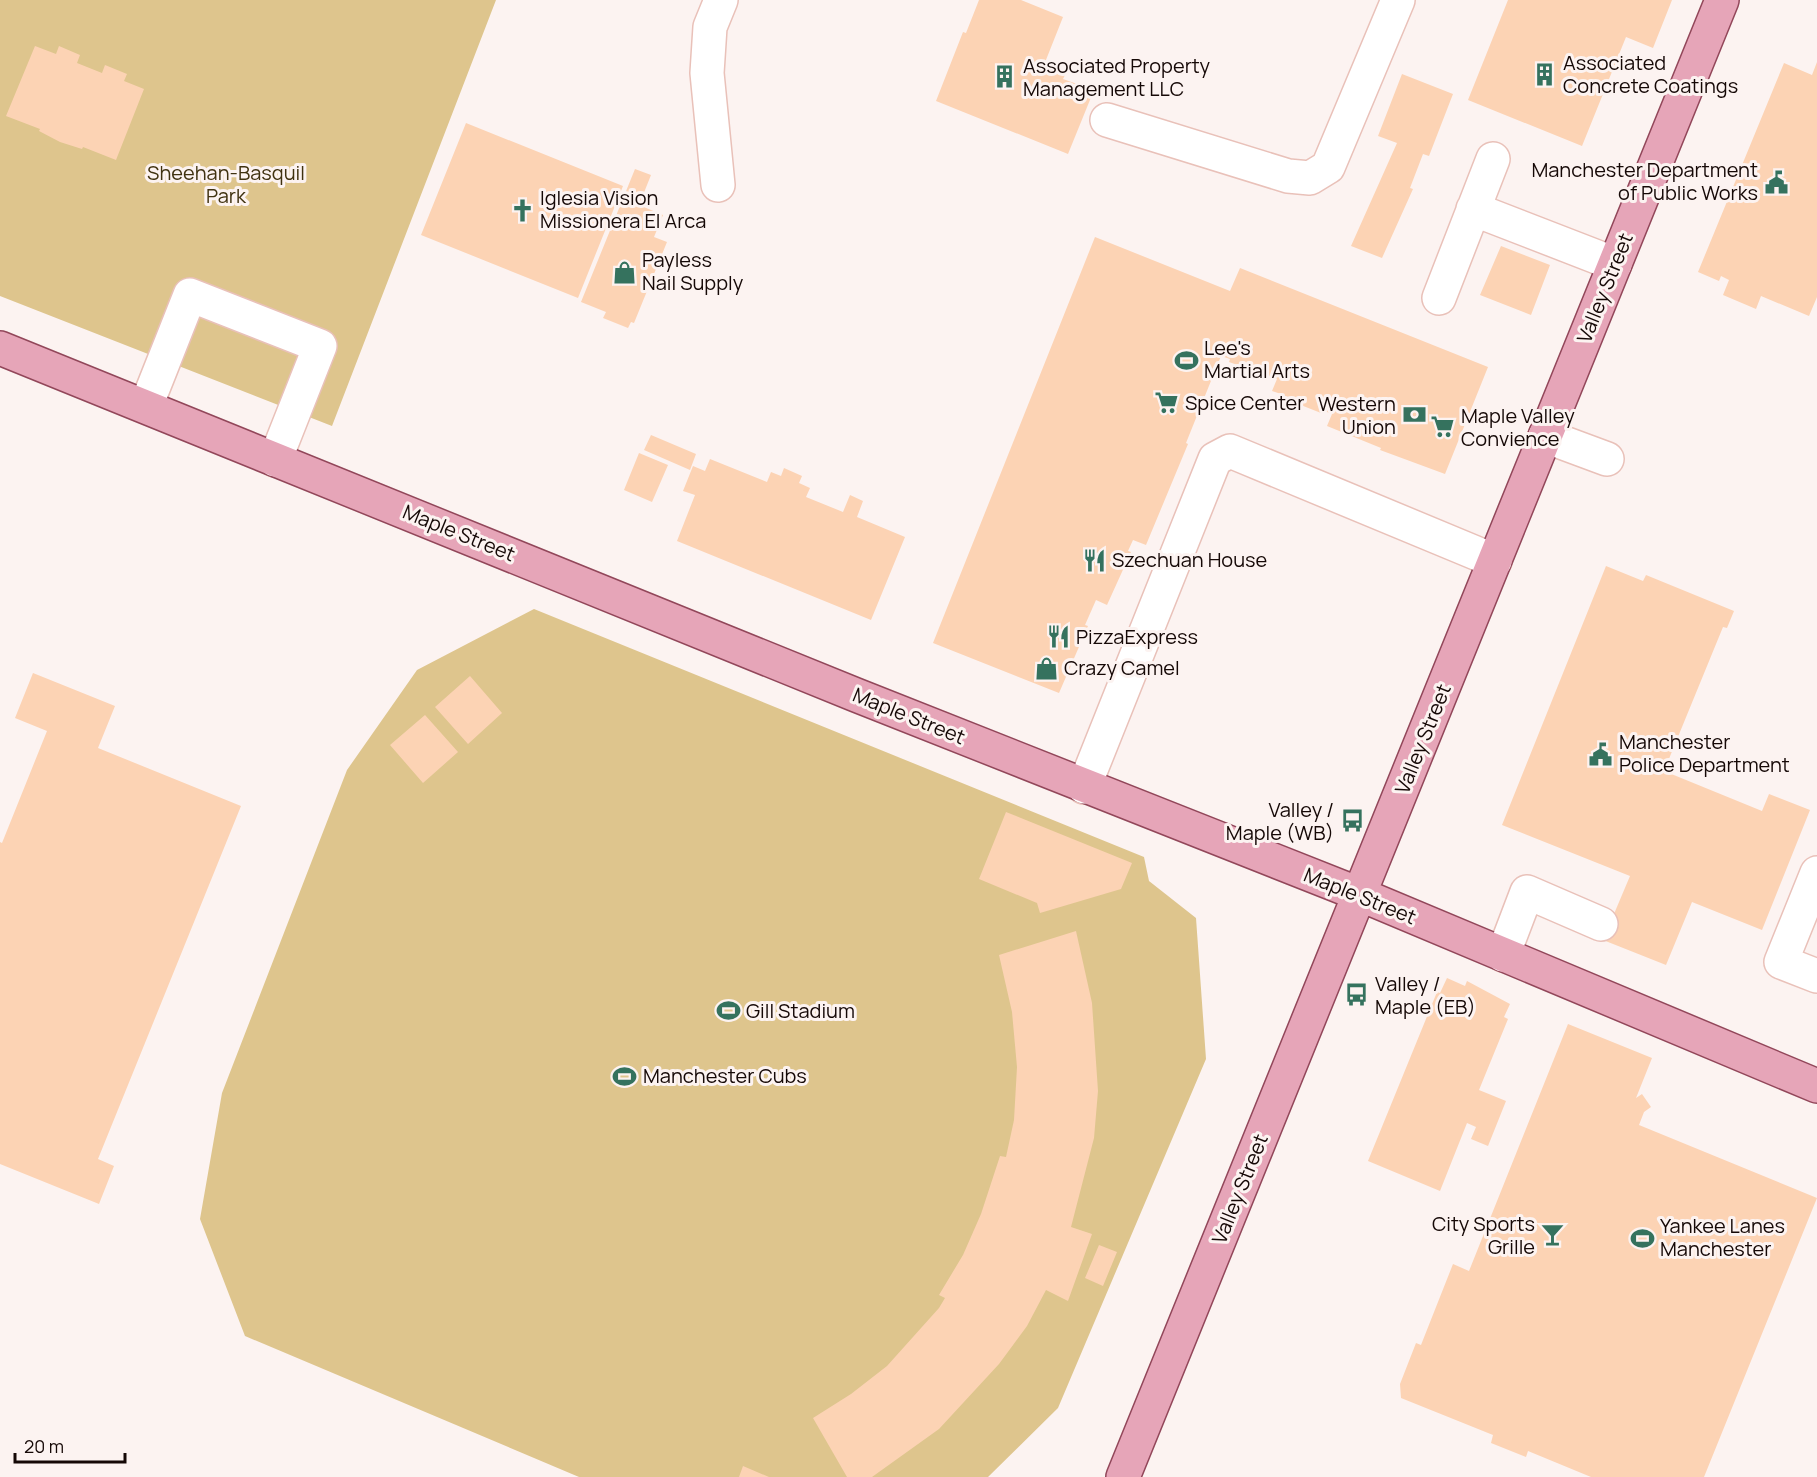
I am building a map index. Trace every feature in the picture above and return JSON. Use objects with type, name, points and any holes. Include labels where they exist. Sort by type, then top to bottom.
[{"type":"main road","name":"Valley Street","points":[[1123,1477],[1722,0]]},
{"type":"main road","name":"Maple Street","points":[[0,348],[1084,787],[1359,894],[1817,1086]]},
{"type":"lane","points":[[718,185],[707,73],[710,27],[721,0]]},
{"type":"lane","points":[[1107,120],[1288,176],[1310,178],[1328,167],[1398,0]]},
{"type":"lane","points":[[1439,298],[1493,159]]},
{"type":"lane","points":[[1473,209],[1615,264]]},
{"type":"lane","points":[[146,406],[190,295],[320,346],[275,460]]},
{"type":"lane","points":[[1545,436],[1607,459]]},
{"type":"lane","points":[[1084,787],[1215,459],[1230,451],[1495,561]]},
{"type":"lane","points":[[1817,873],[1781,962],[1817,976]]},
{"type":"lane","points":[[1503,955],[1527,892],[1601,924]]},
{"type":"green space","name":"Sheehan-Basquil Park","points":[[0,0],[496,0],[332,426],[0,296]]},
{"type":"green space","name":"Gill Stadium","points":[[534,609],[1144,857],[1149,881],[1196,918],[1206,1059],[1058,1408],[988,1477],[579,1477],[245,1336],[200,1219],[222,1093],[347,770],[417,670]]},
{"type":"building","name":"Associated Property Management LLC","points":[[979,0],[1021,0],[1063,17],[1042,70],[1047,71],[1048,68],[1065,75],[1063,79],[1094,90],[1068,154],[936,101],[963,32],[966,33]]},
{"type":"building","name":"Associated Concrete Coatings","points":[[1508,0],[1672,0],[1653,48],[1626,37],[1582,146],[1468,100]]},
{"type":"building","points":[[35,46],[56,54],[59,46],[80,55],[77,63],[102,73],[105,65],[127,74],[124,81],[144,89],[116,160],[83,147],[82,149],[60,142],[39,131],[40,129],[6,116]]},
{"type":"building","name":"Manchester Department of Public Works","points":[[1817,62],[1817,297],[1809,316],[1761,296],[1756,309],[1723,295],[1729,280],[1721,276],[1719,281],[1698,272],[1784,63],[1812,75]]},
{"type":"building","points":[[1402,74],[1453,94],[1429,156],[1423,154],[1410,188],[1413,189],[1382,258],[1351,246],[1397,143],[1378,136]]},
{"type":"building","name":"Iglesia Vision Missionera El Arca","points":[[466,123],[623,186],[578,298],[421,235]]},
{"type":"building","name":"Payless Nail Supply","points":[[635,169],[651,175],[639,205],[663,215],[654,237],[667,242],[634,323],[631,322],[628,328],[603,318],[606,312],[581,302]]},
{"type":"building","points":[[1095,237],[1230,291],[1240,268],[1488,367],[1445,474],[1380,450],[1381,448],[1327,426],[1332,414],[1322,410],[1321,413],[1283,398],[1284,395],[1272,391],[1277,379],[1229,362],[1230,359],[1221,356],[1146,545],[1133,540],[1128,551],[1131,552],[1107,605],[1096,600],[1085,625],[1088,626],[1059,693],[933,643]]},
{"type":"building","points":[[1501,246],[1550,265],[1531,315],[1480,295]]},
{"type":"building","points":[[651,435],[696,454],[690,470],[644,450]]},
{"type":"building","points":[[639,453],[668,465],[652,502],[624,490]]},
{"type":"building","points":[[710,459],[767,482],[771,472],[781,476],[784,468],[802,476],[799,483],[810,488],[806,497],[843,512],[850,495],[863,501],[857,517],[905,537],[871,620],[677,541],[695,495],[683,491],[693,466],[705,471]]},
{"type":"building","name":"Manchester Police Department","points":[[1606,566],[1643,581],[1646,575],[1734,611],[1727,628],[1723,627],[1664,771],[1762,811],[1769,794],[1810,810],[1762,930],[1692,902],[1666,965],[1603,940],[1630,876],[1502,825]]},
{"type":"building","points":[[33,673],[115,706],[98,748],[241,806],[98,1159],[114,1166],[99,1204],[0,1164],[0,842],[2,843],[47,731],[15,718]]},
{"type":"building","points":[[470,676],[502,713],[468,744],[435,707]]},
{"type":"building","points":[[425,715],[458,752],[423,783],[390,745]]},
{"type":"building","points":[[1006,812],[1132,863],[1121,889],[1040,913],[1037,903],[979,879]]},
{"type":"building","points":[[1076,931],[1092,1003],[1098,1091],[1094,1138],[1071,1227],[1092,1234],[1068,1301],[1046,1290],[1027,1326],[999,1364],[939,1429],[872,1477],[847,1477],[813,1418],[851,1394],[887,1366],[939,1308],[945,1298],[939,1295],[963,1255],[981,1214],[1000,1156],[1006,1157],[1014,1120],[1017,1067],[1012,1012],[999,955]]},
{"type":"building","points":[[1447,978],[1465,986],[1467,981],[1510,1004],[1504,1017],[1508,1019],[1479,1090],[1506,1101],[1488,1146],[1471,1139],[1476,1127],[1467,1123],[1440,1191],[1368,1161],[1437,992],[1440,993]]},
{"type":"building","name":"Yankee Lanes Manchester","points":[[1568,1024],[1652,1058],[1636,1098],[1642,1094],[1651,1107],[1644,1112],[1639,1125],[1817,1198],[1704,1477],[1591,1477],[1528,1451],[1526,1457],[1491,1443],[1493,1435],[1401,1398],[1400,1384],[1416,1343],[1421,1345],[1453,1264],[1469,1271]]},
{"type":"building","points":[[1099,1245],[1117,1252],[1103,1286],[1085,1278]]},
{"type":"building","points":[[743,1466],[769,1477],[739,1477]]},
{"type":"place","name":"Associated Concrete Coatings","points":[[1545,74]]},
{"type":"place","name":"Associated Property Management LLC","points":[[1005,77]]},
{"type":"place","name":"Manchester Department of Public Works","points":[[1776,182]]},
{"type":"place","name":"Iglesia Vision Missionera El Arca","points":[[522,210]]},
{"type":"place","name":"Payless Nail Supply","points":[[624,272]]},
{"type":"place","name":"Lee's Martial Arts","points":[[1186,360]]},
{"type":"place","name":"Spice Center","points":[[1167,403]]},
{"type":"place","name":"Western Union","points":[[1414,415]]},
{"type":"place","name":"Maple Valley Convience","points":[[1443,427]]},
{"type":"place","name":"Szechuan House","points":[[1094,560]]},
{"type":"place","name":"PizzaExpress","points":[[1058,637]]},
{"type":"place","name":"Crazy Camel","points":[[1046,668]]},
{"type":"place","name":"Manchester Police Department","points":[[1601,754]]},
{"type":"place","name":"Valley / Maple (WB)","points":[[1352,821]]},
{"type":"place","name":"Valley / Maple (EB)","points":[[1357,995]]},
{"type":"place","name":"Gill Stadium","points":[[728,1011]]},
{"type":"place","name":"Manchester Cubs","points":[[625,1076]]},
{"type":"place","name":"City Sports Grille","points":[[1553,1235]]},
{"type":"place","name":"Yankee Lanes Manchester","points":[[1642,1238]]}]
